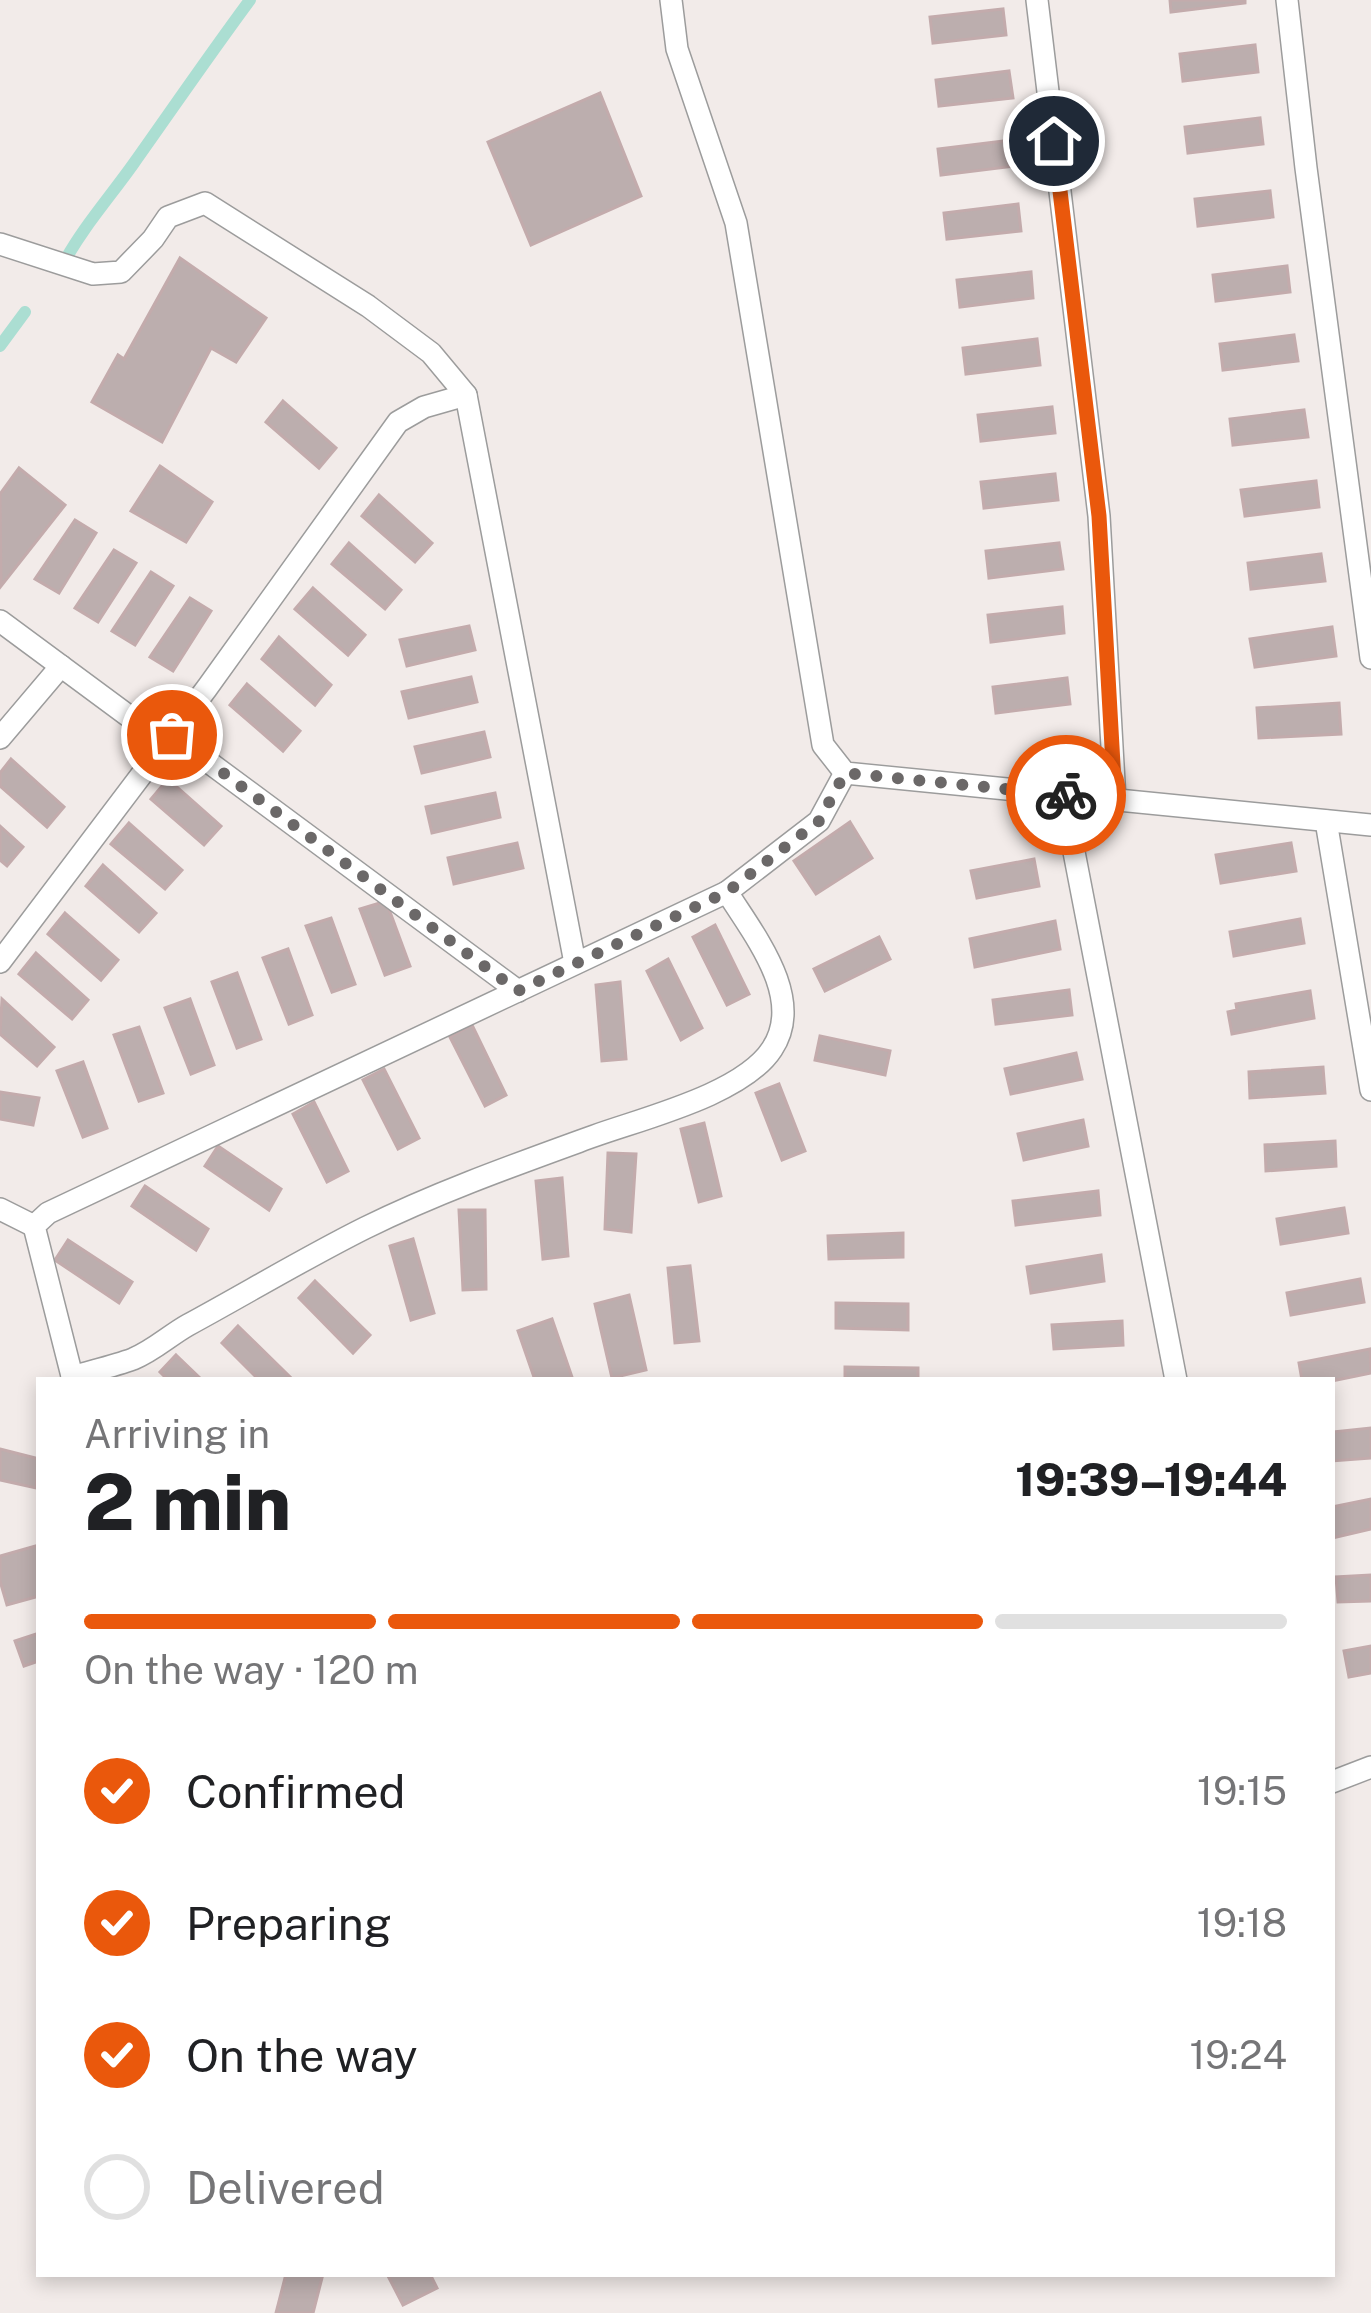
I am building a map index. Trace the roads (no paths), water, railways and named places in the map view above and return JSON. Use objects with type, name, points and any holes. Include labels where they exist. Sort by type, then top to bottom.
[{"type":"lane","points":[[671,0],[676,49],[736,223],[823,745],[845,773],[1371,825]]},
{"type":"lane","points":[[1037,0],[1099,516],[1115,800]]},
{"type":"lane","points":[[1287,0],[1371,658]]},
{"type":"lane","points":[[0,244],[93,274],[122,272],[168,217],[205,203],[368,306],[431,353],[466,395],[575,963]]},
{"type":"lane","points":[[0,962],[169,739],[398,422],[424,407],[466,395]]},
{"type":"lane","points":[[0,621],[518,991]]},
{"type":"lane","points":[[0,738],[61,666]]},
{"type":"lane","points":[[34,1226],[48,1213],[727,892],[819,821],[845,773]]},
{"type":"lane","points":[[1063,795],[1175,1377]]},
{"type":"lane","points":[[1325,821],[1371,1090]]},
{"type":"lane","points":[[76,1377],[137,1358],[170,1335],[365,1228],[517,1163],[739,1081],[772,1051],[784,1011],[767,958],[727,892]]},
{"type":"lane","points":[[0,1210],[34,1226]]},
{"type":"lane","points":[[34,1226],[73,1377]]},
{"type":"lane","points":[[1335,1781],[1371,1767]]},
{"type":"waterway","points":[[63,264],[250,0]]},
{"type":"waterway","points":[[0,346],[25,312]]}]
